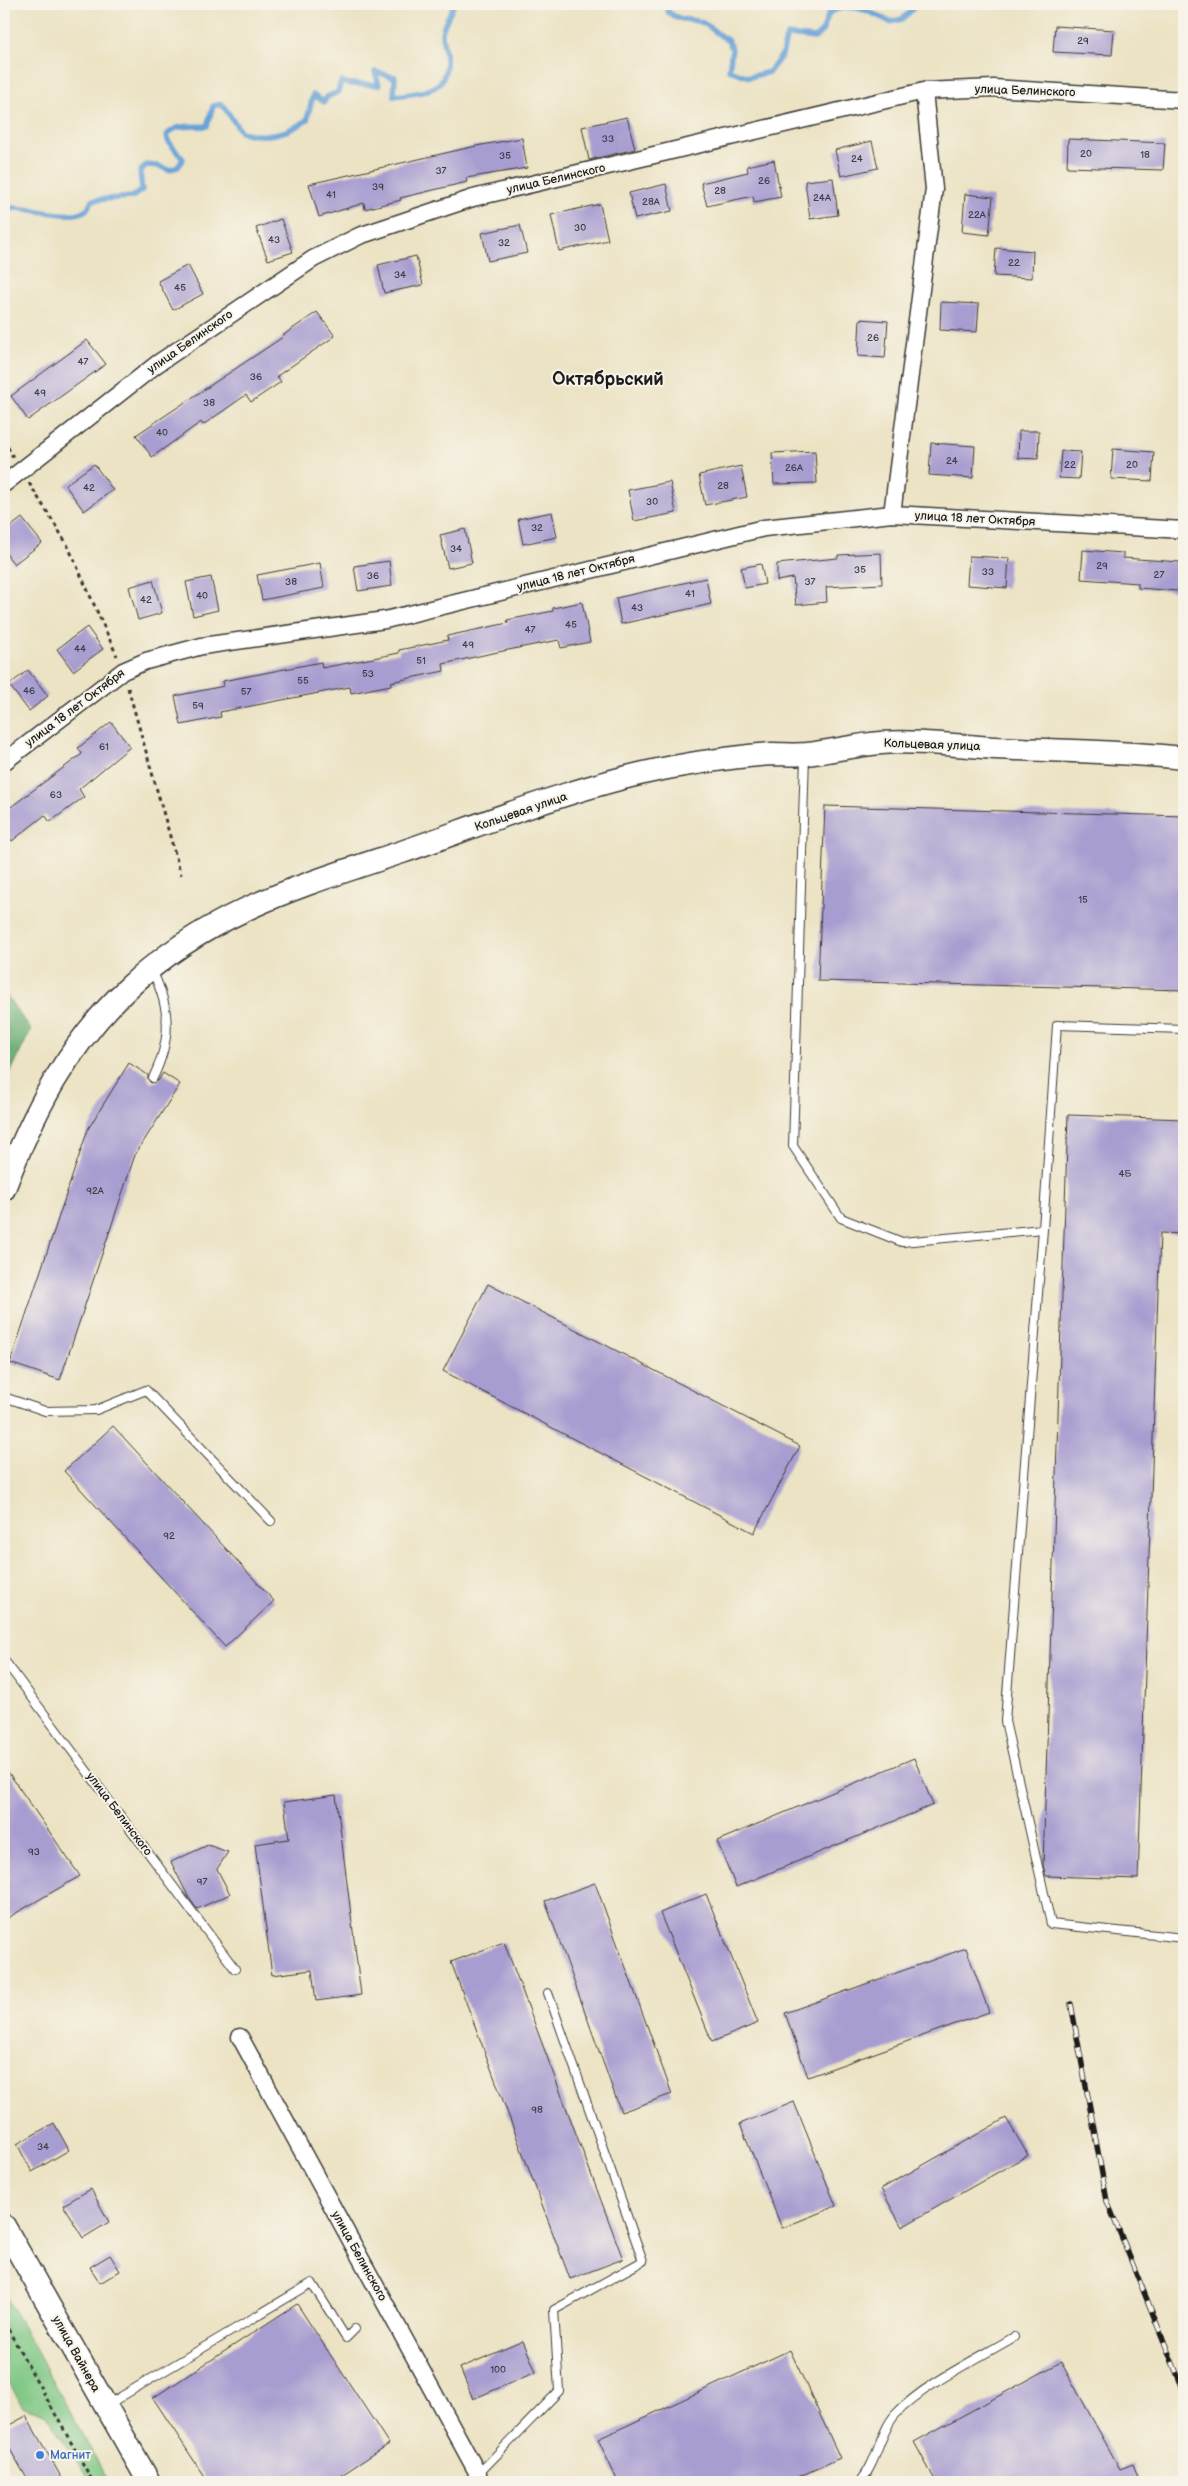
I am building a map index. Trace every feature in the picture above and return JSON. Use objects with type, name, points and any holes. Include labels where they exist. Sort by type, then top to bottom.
[{"type":"street","name":"улица Белинского","points":[[4,484],[165,358],[313,259],[359,236],[473,198],[924,91],[994,88],[1184,100]]},
{"type":"street","points":[[892,514],[923,291],[934,188],[924,91]]},
{"type":"street","name":"улица 18 лет Октября","points":[[4,762],[123,670],[146,661],[202,646],[385,620],[620,561],[764,528],[892,514],[1184,530]]},
{"type":"street","name":"Кольцевая улица","points":[[4,1188],[27,1130],[66,1062],[106,1010],[151,968],[199,935],[254,904],[317,880],[560,798],[633,776],[671,767],[773,754],[805,754],[883,743],[1184,758]]},
{"type":"street","name":"улица Белинского","points":[[240,2037],[471,2478]]},
{"type":"street","name":"улица Вайнера","points":[[4,2226],[149,2482]]},
{"type":"lane","points":[[805,754],[793,1146],[841,1218],[902,1242],[1043,1229]]},
{"type":"lane","points":[[151,968],[160,988],[168,1026],[161,1062],[153,1078]]},
{"type":"lane","points":[[1184,1029],[1058,1025],[1006,1721],[1051,1924],[1184,1938]]},
{"type":"lane","points":[[4,1398],[45,1410],[96,1410],[146,1390],[271,1521]]},
{"type":"lane","name":"улица Белинского","points":[[4,1660],[235,1969]]},
{"type":"lane","points":[[471,2478],[559,2392],[554,2310],[643,2261],[548,1993]]},
{"type":"lane","points":[[106,2406],[312,2284],[346,2338],[355,2329]]},
{"type":"lane","points":[[860,2482],[867,2474],[894,2416],[914,2397],[1014,2337]]},
{"type":"path","points":[[4,440],[67,544],[123,670],[181,875]]},
{"type":"path","points":[[4,2322],[93,2482]]},
{"type":"green space","points":[[4,992],[31,1030],[4,1086]]},
{"type":"green space","points":[[4,2293],[109,2482],[90,2482],[47,2415],[22,2406],[4,2373]]},
{"type":"building","points":[[1055,26],[1114,30],[1112,55],[1053,52]]},
{"type":"building","points":[[627,117],[635,149],[589,160],[582,127]]},
{"type":"building","points":[[522,138],[527,168],[466,178],[467,182],[400,198],[401,200],[365,209],[364,203],[319,217],[309,184],[476,146]]},
{"type":"building","points":[[1068,139],[1165,143],[1163,170],[1067,167]]},
{"type":"building","points":[[872,141],[878,168],[841,176],[835,150]]},
{"type":"building","points":[[774,160],[781,197],[754,202],[753,196],[707,206],[701,183],[748,172],[747,166]]},
{"type":"building","points":[[833,178],[838,215],[810,219],[805,181]]},
{"type":"building","points":[[666,184],[672,211],[635,219],[629,193]]},
{"type":"building","points":[[965,194],[993,197],[989,235],[962,232]]},
{"type":"building","points":[[600,204],[608,240],[559,251],[551,215]]},
{"type":"building","points":[[281,219],[293,252],[268,260],[256,228]]},
{"type":"building","points":[[520,225],[527,253],[488,261],[482,233]]},
{"type":"building","points":[[996,248],[1033,251],[1032,278],[994,276]]},
{"type":"building","points":[[416,256],[423,285],[384,293],[378,265]]},
{"type":"building","points":[[188,265],[203,294],[173,310],[158,281]]},
{"type":"building","points":[[941,302],[979,304],[977,332],[940,330]]},
{"type":"building","points":[[317,312],[335,336],[277,376],[281,382],[251,402],[246,395],[203,425],[201,422],[152,457],[136,435],[283,337]]},
{"type":"building","points":[[860,319],[888,321],[885,358],[858,356]]},
{"type":"building","points":[[87,340],[106,364],[28,420],[11,396]]},
{"type":"building","points":[[1019,431],[1039,431],[1038,459],[1018,458]]},
{"type":"building","points":[[931,443],[975,446],[973,478],[929,475]]},
{"type":"building","points":[[1113,449],[1154,452],[1152,481],[1111,479]]},
{"type":"building","points":[[815,451],[817,483],[774,484],[772,453]]},
{"type":"building","points":[[1061,451],[1081,452],[1079,479],[1059,478]]},
{"type":"building","points":[[94,464],[113,490],[84,511],[65,485]]},
{"type":"building","points":[[741,466],[747,497],[705,505],[699,475]]},
{"type":"building","points":[[670,482],[676,513],[634,521],[628,490]]},
{"type":"building","points":[[552,512],[557,537],[523,544],[518,519]]},
{"type":"building","points":[[22,518],[42,543],[14,564],[4,551],[4,532]]},
{"type":"building","points":[[465,529],[472,563],[448,568],[440,535]]},
{"type":"building","points":[[1083,550],[1123,553],[1123,558],[1180,562],[1178,591],[1138,588],[1138,583],[1081,579]]},
{"type":"building","points":[[881,553],[882,584],[826,587],[827,602],[796,605],[793,578],[777,581],[777,564],[838,558],[838,555]]},
{"type":"building","points":[[969,556],[1009,558],[1007,588],[967,585]]},
{"type":"building","points":[[389,561],[392,586],[358,591],[354,566]]},
{"type":"building","points":[[320,563],[324,588],[262,600],[257,575]]},
{"type":"building","points":[[761,564],[765,584],[745,588],[741,568]]},
{"type":"building","points":[[211,577],[218,610],[193,616],[186,582]]},
{"type":"building","points":[[706,578],[711,604],[621,624],[616,598]]},
{"type":"building","points":[[153,580],[162,613],[138,620],[129,587]]},
{"type":"building","points":[[582,602],[590,642],[561,648],[559,640],[488,654],[443,664],[444,671],[391,682],[391,685],[351,693],[350,687],[220,712],[221,717],[181,725],[175,696],[224,686],[223,681],[321,662],[322,668],[399,653],[399,650],[448,640],[447,636],[508,623],[507,620],[553,611],[553,608]]},
{"type":"building","points":[[87,627],[103,649],[73,671],[57,649]]},
{"type":"building","points":[[28,670],[48,696],[29,711],[9,685]]},
{"type":"building","points":[[111,722],[130,747],[79,789],[84,797],[50,822],[45,815],[12,841],[4,830],[4,812],[82,754],[78,748]]},
{"type":"building","points":[[825,806],[1184,816],[1184,990],[818,981]]},
{"type":"building","points":[[129,1063],[148,1075],[151,1083],[158,1081],[163,1073],[180,1084],[135,1155],[60,1380],[10,1363],[88,1129]]},
{"type":"building","points":[[1068,1115],[1184,1119],[1184,1234],[1160,1233],[1138,1879],[1046,1876],[1043,1865]]},
{"type":"building","points":[[488,1284],[800,1446],[754,1533],[443,1371]]},
{"type":"building","points":[[113,1426],[274,1601],[225,1647],[64,1471]]},
{"type":"building","points":[[914,1758],[933,1805],[736,1887],[717,1841]]},
{"type":"building","points":[[4,1766],[80,1876],[4,1920]]},
{"type":"building","points":[[336,1795],[361,1995],[316,2001],[312,1970],[272,1975],[255,1844],[289,1839],[284,1802]]},
{"type":"building","points":[[208,1845],[228,1852],[217,1869],[230,1894],[197,1909],[189,1898],[171,1862]]},
{"type":"building","points":[[595,1883],[672,2094],[621,2112],[545,1901]]},
{"type":"building","points":[[706,1894],[758,2023],[712,2042],[660,1913]]},
{"type":"building","points":[[504,1942],[623,2259],[570,2279],[451,1962]]},
{"type":"building","points":[[966,1948],[989,2012],[808,2077],[785,2013]]},
{"type":"building","points":[[794,2102],[836,2206],[782,2228],[740,2124]]},
{"type":"building","points":[[1006,2118],[1028,2155],[902,2227],[881,2189]]},
{"type":"building","points":[[54,2123],[69,2150],[32,2172],[17,2144]]},
{"type":"building","points":[[91,2189],[109,2222],[83,2238],[63,2205]]},
{"type":"building","points":[[110,2255],[120,2271],[100,2283],[90,2267]]},
{"type":"building","points":[[297,2304],[389,2444],[331,2482],[208,2482],[153,2398]]},
{"type":"building","points":[[523,2341],[536,2372],[473,2399],[460,2368]]},
{"type":"building","points":[[790,2350],[840,2458],[787,2482],[618,2482],[598,2439]]},
{"type":"building","points":[[1061,2362],[1120,2469],[1133,2464],[1140,2482],[936,2482],[914,2442]]},
{"type":"building","points":[[26,2416],[64,2482],[29,2482],[4,2439],[4,2428]]},
{"type":"waterway","points":[[4,216],[12,208],[62,214],[80,213],[86,210],[93,200],[132,197],[142,190],[140,172],[146,165],[158,166],[169,170],[178,167],[183,159],[168,141],[167,135],[180,127],[207,126],[213,106],[222,104],[241,132],[267,135],[284,132],[307,120],[313,95],[324,102],[327,97],[338,92],[341,82],[379,85],[375,72],[395,77],[394,96],[432,88],[439,84],[446,68],[442,33],[454,4]]},
{"type":"waterway","points":[[667,4],[668,12],[673,15],[681,19],[701,22],[728,40],[732,49],[729,70],[749,77],[769,72],[782,55],[787,35],[815,38],[823,30],[829,13],[837,9],[860,9],[890,22],[902,19],[912,10],[913,4]]},
{"type":"railway","points":[[1071,2004],[1107,2201],[1184,2391]]},
{"type":"place","name":"Магнит","points":[[40,2455]]},
{"type":"district","name":"Октябрьский","points":[[608,379]]}]
